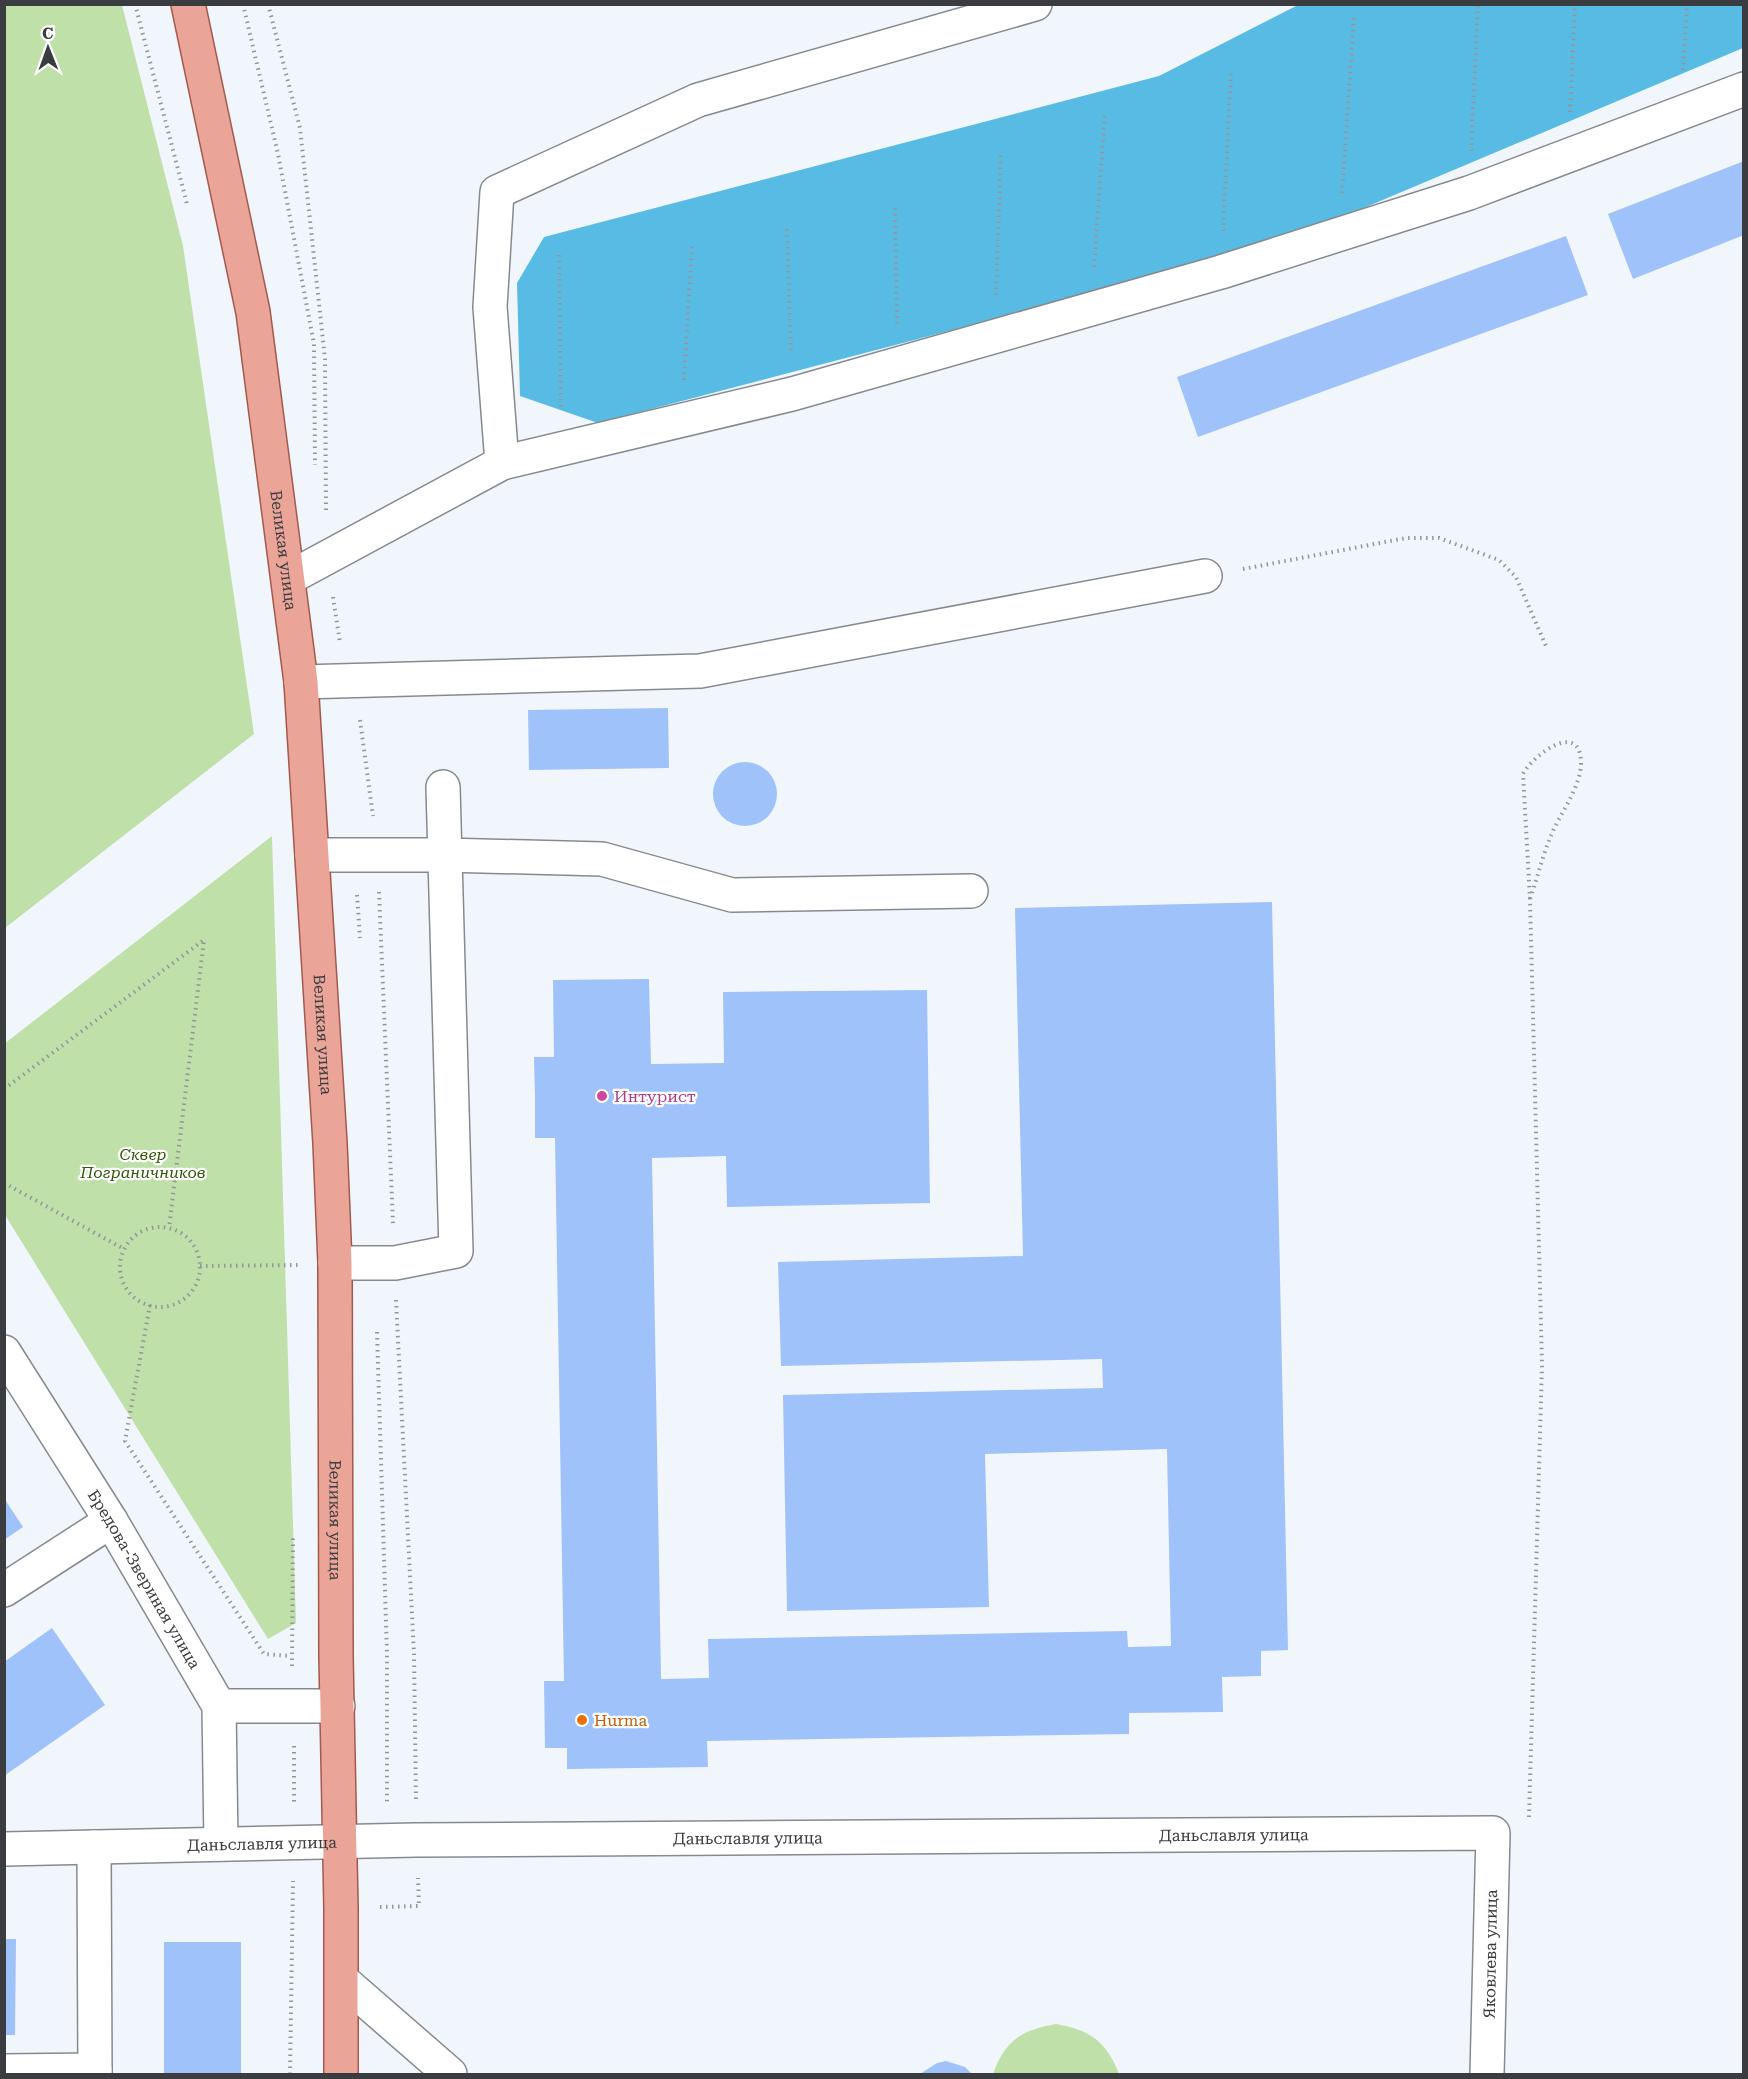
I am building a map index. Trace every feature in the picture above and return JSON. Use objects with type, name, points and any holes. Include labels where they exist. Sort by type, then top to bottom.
[{"type":"main road","name":"Великая улица","points":[[188,4],[253,312],[301,682],[335,1263],[341,2074]]},
{"type":"street","points":[[502,463],[490,307],[497,192],[698,100],[1035,4]]},
{"type":"street","points":[[288,578],[502,463],[792,394],[1091,311],[1221,272],[1469,193],[1743,89]]},
{"type":"street","points":[[301,682],[700,671],[1205,576]]},
{"type":"street","points":[[335,1263],[394,1263],[456,1251],[443,787]]},
{"type":"street","points":[[312,855],[445,855],[602,859],[732,895],[971,891]]},
{"type":"street","name":"Бредова-Звериная улица","points":[[4,1352],[111,1521],[219,1706]]},
{"type":"street","points":[[4,1590],[111,1521]]},
{"type":"street","points":[[221,1844],[219,1706],[338,1706]]},
{"type":"street","name":"Даньславля улица","points":[[4,1849],[416,1840],[1492,1833]]},
{"type":"street","name":"Яковлева улица","points":[[1487,2074],[1492,1833]]},
{"type":"street","points":[[4,2071],[95,2072],[94,1847]]},
{"type":"street","points":[[342,1980],[450,2074]]},
{"type":"path","points":[[135,4],[189,211]]},
{"type":"path","points":[[268,4],[300,128],[322,336],[327,557],[346,681],[361,723],[378,855],[394,1263],[414,1654],[418,1875]]},
{"type":"path","points":[[1469,193],[1478,4]]},
{"type":"path","points":[[1568,156],[1575,4]]},
{"type":"path","points":[[1680,112],[1687,4]]},
{"type":"path","points":[[1340,234],[1354,15]]},
{"type":"path","points":[[1221,272],[1231,73]]},
{"type":"path","points":[[1091,311],[1105,112]]},
{"type":"path","points":[[995,338],[1001,152]]},
{"type":"path","points":[[895,208],[898,364]]},
{"type":"path","points":[[787,229],[792,394]]},
{"type":"path","points":[[682,421],[692,243]]},
{"type":"path","points":[[559,255],[561,448]]},
{"type":"path","points":[[1205,576],[1406,538],[1440,538],[1499,560],[1516,576],[1546,646]]},
{"type":"path","points":[[1529,1822],[1542,1365],[1530,899],[1523,774],[1529,763],[1549,747],[1562,742],[1571,743],[1579,750],[1578,778],[1550,836],[1530,899]]},
{"type":"path","points":[[4,1089],[204,940],[169,1228]]},
{"type":"path","points":[[4,1183],[124,1249]]},
{"type":"path","points":[[156,1227],[169,1228],[182,1233],[198,1253],[200,1266],[198,1280],[192,1292],[170,1306],[150,1305],[133,1297],[125,1286],[120,1268],[124,1249],[132,1238],[156,1227]]},
{"type":"path","points":[[298,1253],[298,1276]]},
{"type":"path","points":[[200,1266],[299,1265]]},
{"type":"path","points":[[150,1305],[125,1441],[264,1654],[291,1656],[294,1526]]},
{"type":"green space","points":[[5,4],[122,5],[183,246],[254,734],[5,928]]},
{"type":"green space","name":"Сквер Пограничников","points":[[272,836],[296,1623],[268,1639],[5,1215],[4,1044]]},
{"type":"green space","points":[[1056,2024],[1078,2030],[1095,2039],[1108,2053],[1119,2074],[993,2074],[1003,2053],[1016,2039],[1033,2030]]},
{"type":"water","points":[[1298,5],[1743,5],[1743,48],[1276,245],[598,423],[520,396],[517,283],[544,237],[1159,76]]},
{"type":"building","points":[[1744,161],[1744,235],[1633,279],[1608,214]]},
{"type":"building","points":[[1566,236],[1588,295],[1198,437],[1177,377]]},
{"type":"building","points":[[668,708],[669,768],[529,770],[528,710]]},
{"type":"building","points":[[745,762],[763,768],[771,776],[777,794],[771,812],[763,820],[745,826],[727,820],[719,812],[713,794],[719,776],[727,768]]},
{"type":"building","points":[[1272,902],[1288,1650],[1261,1651],[1261,1676],[1222,1677],[1223,1712],[1129,1713],[1129,1734],[707,1741],[708,1767],[567,1769],[567,1748],[545,1748],[544,1681],[564,1681],[555,1138],[535,1138],[534,1057],[554,1057],[553,980],[649,979],[651,1064],[724,1063],[723,992],[927,990],[930,1203],[727,1207],[726,1156],[652,1158],[661,1679],[709,1678],[708,1639],[1127,1631],[1128,1647],[1171,1646],[1167,1449],[985,1454],[989,1607],[787,1611],[783,1395],[1103,1388],[1102,1359],[781,1366],[778,1262],[1023,1256],[1015,908]]},
{"type":"building","points":[[4,1498],[23,1527],[4,1540]]},
{"type":"building","points":[[52,1628],[105,1705],[4,1776],[4,1662]]},
{"type":"building","points":[[4,1939],[16,1939],[15,2035],[4,2035]]},
{"type":"building","points":[[164,1942],[241,1942],[241,2074],[164,2074]]},
{"type":"building","points":[[946,2061],[965,2067],[972,2074],[920,2074],[937,2063]]},
{"type":"place","name":"Интурист","points":[[602,1096]]},
{"type":"place","name":"Hurma","points":[[582,1720]]}]
